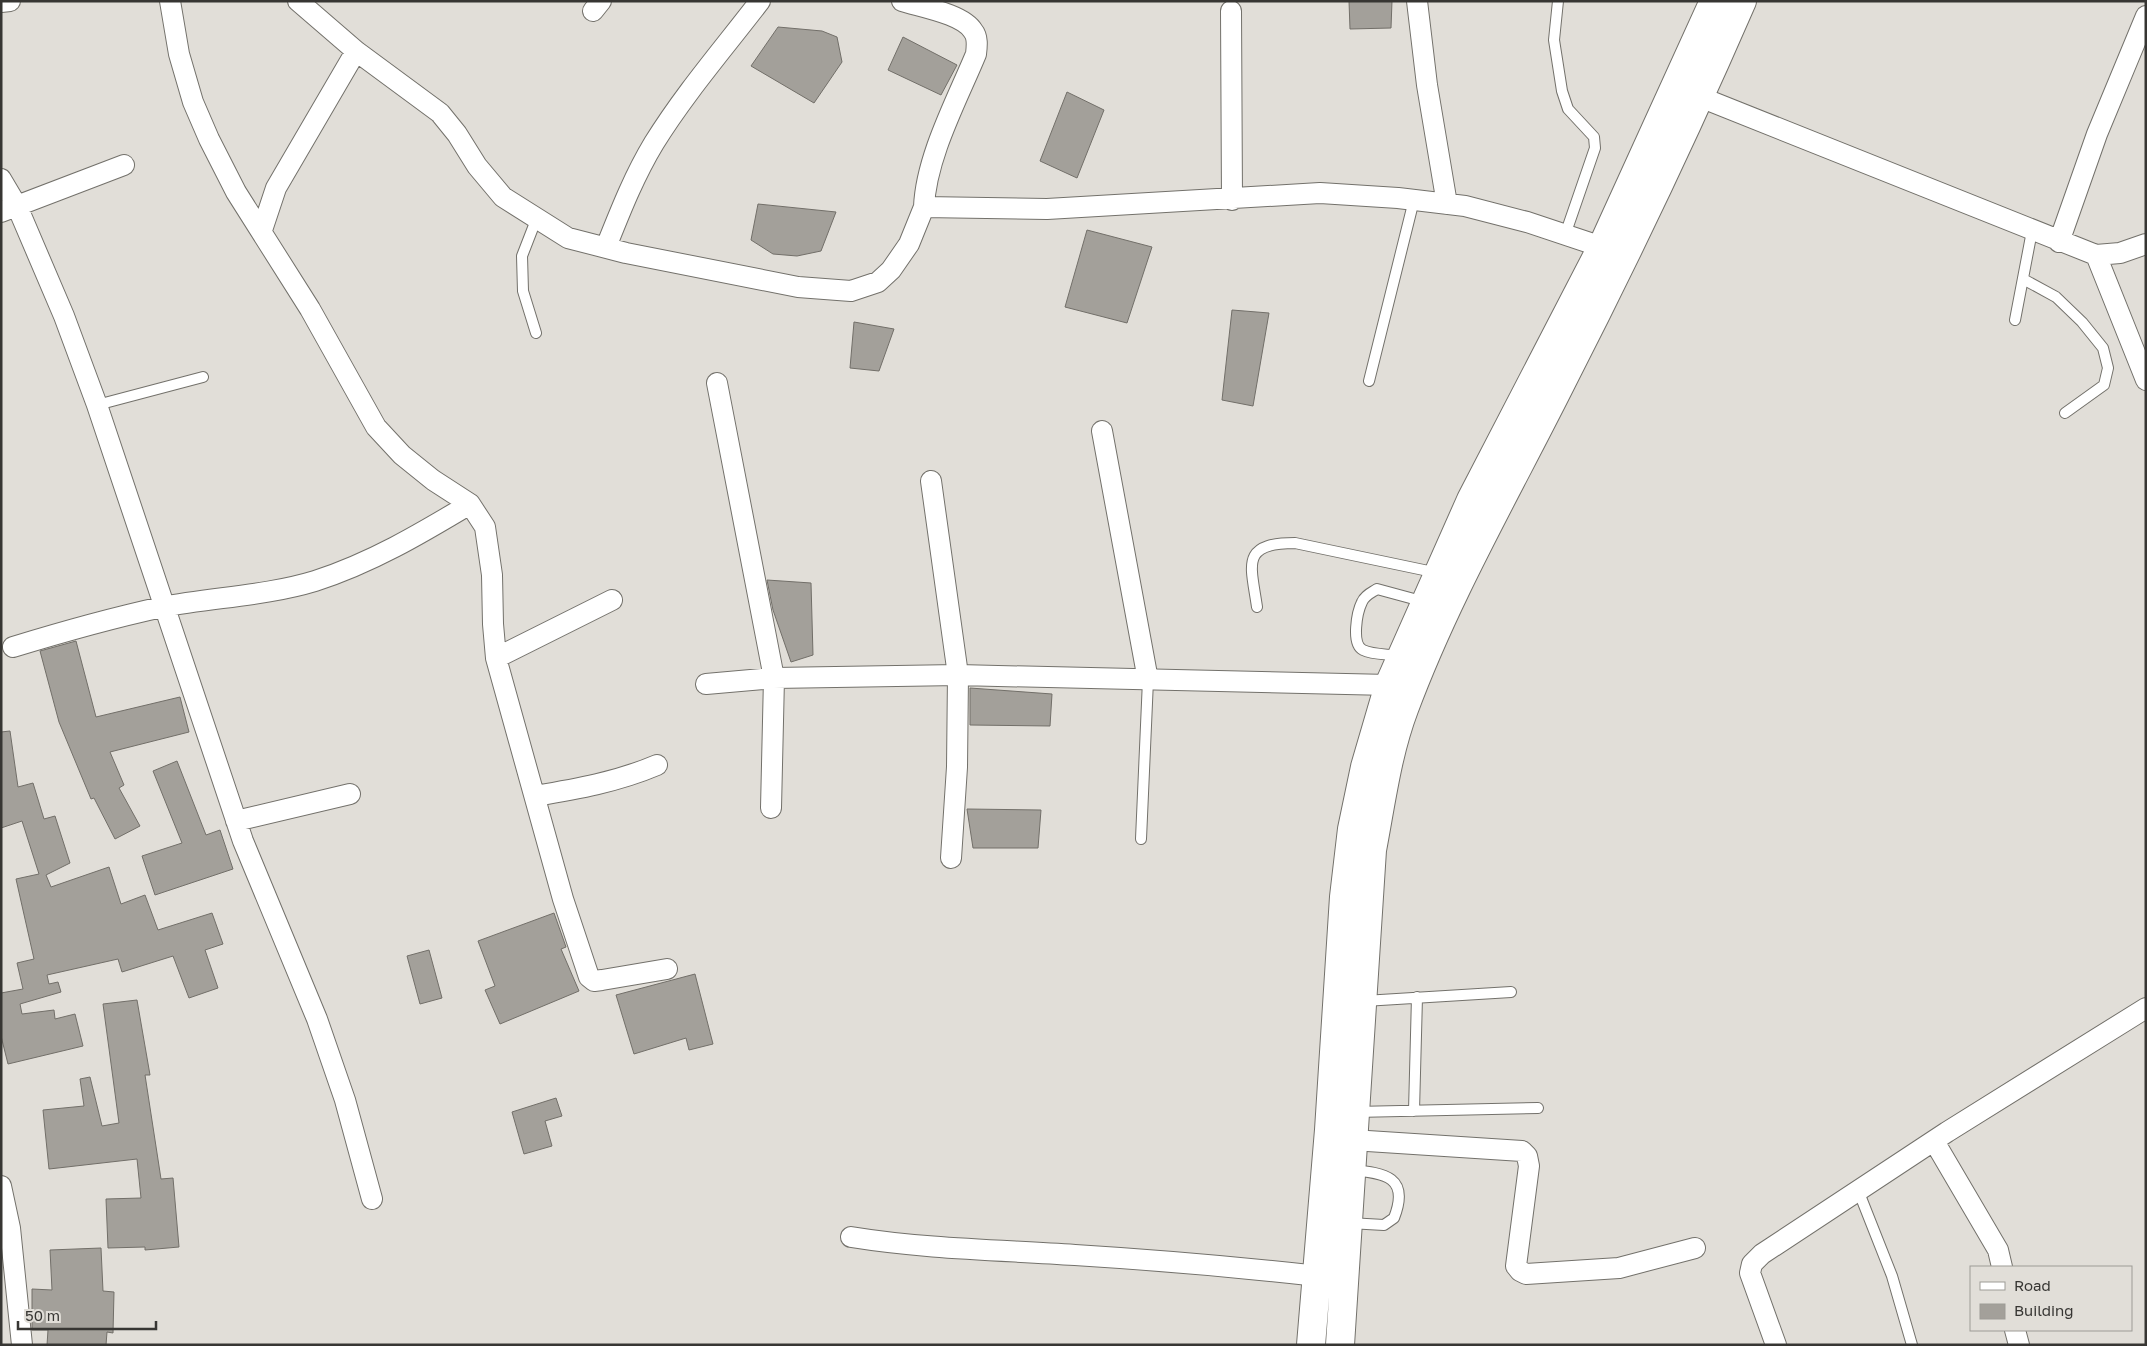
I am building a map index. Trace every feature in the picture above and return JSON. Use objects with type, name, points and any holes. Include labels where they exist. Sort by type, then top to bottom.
[{"type":"main road","points":[[1340,1345],[1372,850],[1386,776],[1404,710],[1447,609],[1612,254],[1714,1]]},
{"type":"main road","points":[[1311,1345],[1318,1276],[1343,906],[1349,848],[1365,768],[1389,685],[1471,500],[1700,97],[1742,1]]},
{"type":"street","points":[[1,2],[10,1]]},
{"type":"street","points":[[170,1],[179,54],[193,102],[236,192],[262,230],[310,309],[376,427],[415,465],[470,504],[485,527],[489,548],[496,658],[536,796],[563,899],[589,977],[594,981],[667,969]]},
{"type":"street","points":[[298,1],[356,52],[440,113],[457,134],[477,166],[503,197],[536,220],[568,238],[606,248],[798,287],[851,291],[878,282],[891,270],[909,244],[924,207],[924,187],[943,134],[976,54],[977,43],[974,31],[962,19],[902,1]]},
{"type":"street","points":[[606,248],[632,184],[654,142],[760,1]]},
{"type":"street","points":[[1417,1],[1427,85],[1448,204]]},
{"type":"street","points":[[1231,10],[1232,200]]},
{"type":"street","points":[[2059,242],[2097,134],[2146,16]]},
{"type":"street","points":[[262,230],[276,188],[356,52]]},
{"type":"street","points":[[1700,97],[2059,242],[2096,255],[2120,254],[2146,244]]},
{"type":"street","points":[[9,209],[124,166]]},
{"type":"street","points":[[1,179],[9,209],[64,316],[97,405],[236,821],[317,1019],[345,1100],[372,1199]]},
{"type":"street","points":[[924,207],[1047,208],[1232,200],[1320,193],[1448,204],[1527,222],[1612,254]]},
{"type":"street","points":[[2096,255],[2146,380]]},
{"type":"street","points":[[717,383],[774,678],[771,808]]},
{"type":"street","points":[[1102,431],[1148,680]]},
{"type":"street","points":[[931,481],[958,675],[957,767],[951,858]]},
{"type":"street","points":[[12,647],[67,630],[164,607],[242,596],[314,581],[371,560],[412,539],[470,504]]},
{"type":"street","points":[[496,658],[612,600]]},
{"type":"street","points":[[706,684],[774,678],[958,675],[1389,685]]},
{"type":"street","points":[[536,796],[585,788],[628,777],[656,765]]},
{"type":"street","points":[[236,821],[350,794]]},
{"type":"street","points":[[1776,1345],[1750,1273],[1752,1264],[1762,1254],[1934,1141],[2146,1008]]},
{"type":"street","points":[[1352,1140],[1522,1151],[1528,1156],[1529,1166],[1516,1266],[1526,1274],[1619,1268],[1695,1248]]},
{"type":"street","points":[[1934,1141],[1998,1250],[2002,1266]]},
{"type":"street","points":[[1,1186],[10,1228],[22,1345]]},
{"type":"street","points":[[851,1237],[907,1246],[1076,1255],[1248,1268],[1318,1276]]},
{"type":"street","points":[[2015,1331],[2019,1345]]},
{"type":"lane","points":[[1558,1],[1554,40],[1562,90],[1568,109],[1594,137],[1595,148],[1565,235]]},
{"type":"lane","points":[[1370,382],[1414,200]]},
{"type":"lane","points":[[536,220],[522,256],[522,291],[536,333]]},
{"type":"lane","points":[[2015,320],[2032,231]]},
{"type":"lane","points":[[2022,279],[2056,297],[2082,322],[2103,348],[2108,368],[2104,385],[2064,413]]},
{"type":"lane","points":[[97,405],[203,378]]},
{"type":"lane","points":[[1257,607],[1252,568],[1255,554],[1263,546],[1295,543],[1439,573]]},
{"type":"lane","points":[[1402,656],[1364,650],[1357,644],[1355,637],[1362,603],[1367,594],[1377,589],[1426,602]]},
{"type":"lane","points":[[1142,838],[1148,680]]},
{"type":"lane","points":[[1363,1000],[1511,992]]},
{"type":"lane","points":[[1414,1111],[1417,997]]},
{"type":"lane","points":[[1354,1112],[1538,1108]]},
{"type":"lane","points":[[1348,1223],[1384,1225],[1394,1218],[1399,1197],[1396,1184],[1387,1176],[1351,1170]]},
{"type":"lane","points":[[1858,1190],[1892,1276],[1912,1345]]},
{"type":"building","points":[[1349,1],[1392,1],[1391,28],[1350,29]]},
{"type":"building","points":[[778,27],[822,31],[837,37],[842,62],[814,103],[751,66]]},
{"type":"building","points":[[903,37],[957,65],[941,95],[888,70]]},
{"type":"building","points":[[1067,92],[1104,110],[1077,178],[1040,161]]},
{"type":"building","points":[[758,204],[836,212],[821,251],[797,256],[773,254],[751,240]]},
{"type":"building","points":[[1087,230],[1152,247],[1127,323],[1065,307]]},
{"type":"building","points":[[1232,310],[1269,313],[1253,406],[1222,400]]},
{"type":"building","points":[[854,322],[894,329],[879,371],[850,368]]},
{"type":"building","points":[[767,580],[811,583],[813,655],[791,662],[773,610]]},
{"type":"building","points":[[76,641],[96,717],[180,697],[189,732],[110,752],[124,785],[119,788],[140,826],[115,839],[94,798],[91,799],[59,722],[40,651]]},
{"type":"building","points":[[970,688],[1052,694],[1050,726],[970,725]]},
{"type":"building","points":[[10,731],[18,787],[33,783],[44,819],[55,816],[70,863],[46,875],[51,887],[109,867],[121,904],[145,895],[158,930],[212,913],[223,944],[205,950],[218,988],[189,998],[173,956],[122,972],[118,959],[47,975],[49,984],[58,982],[61,992],[20,1004],[22,1014],[54,1010],[55,1019],[75,1014],[83,1046],[8,1064],[1,1036],[1,993],[23,989],[17,963],[34,959],[16,879],[39,874],[22,821],[1,828],[1,732]]},
{"type":"building","points":[[177,761],[206,835],[220,830],[233,869],[155,895],[142,856],[182,843],[153,771]]},
{"type":"building","points":[[967,809],[1041,810],[1038,848],[973,848]]},
{"type":"building","points":[[554,913],[566,947],[561,949],[579,991],[500,1024],[485,990],[495,986],[478,941]]},
{"type":"building","points":[[429,950],[442,998],[420,1004],[407,956]]},
{"type":"building","points":[[695,974],[713,1044],[689,1050],[686,1038],[634,1054],[616,995]]},
{"type":"building","points":[[137,1000],[150,1075],[145,1075],[161,1179],[173,1178],[179,1247],[145,1250],[145,1247],[108,1248],[106,1199],[141,1198],[137,1159],[49,1169],[43,1110],[84,1106],[80,1079],[90,1077],[102,1126],[119,1123],[103,1004]]},
{"type":"building","points":[[556,1098],[562,1116],[545,1121],[552,1146],[524,1154],[512,1112]]},
{"type":"building","points":[[101,1248],[103,1291],[114,1292],[113,1333],[107,1332],[106,1345],[47,1345],[48,1330],[32,1330],[32,1289],[52,1290],[50,1250]]}]
